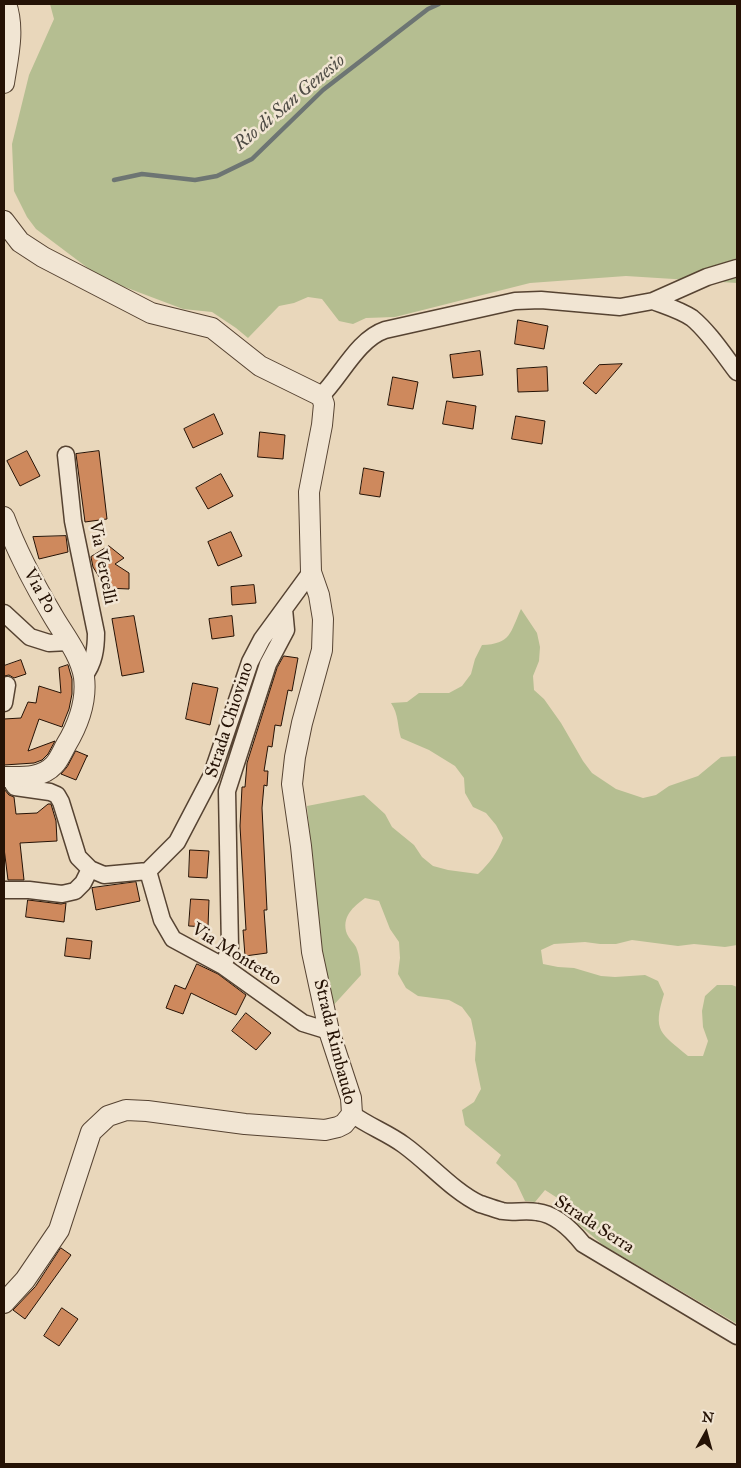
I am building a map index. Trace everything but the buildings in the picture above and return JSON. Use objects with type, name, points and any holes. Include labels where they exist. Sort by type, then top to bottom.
[{"type":"street","points":[[4,83],[10,26],[10,16],[6,4]]},
{"type":"street","points":[[4,220],[20,242],[43,256],[151,313],[212,328],[260,366],[320,396],[361,346],[376,333],[385,330],[515,301],[541,300],[620,307],[653,301],[707,277],[737,268]]},
{"type":"street","points":[[653,301],[692,318],[704,330],[737,372]]},
{"type":"street","name":"Strada Rimbaudo","points":[[5,1297],[25,1280],[59,1230],[91,1132],[108,1116],[126,1110],[146,1111],[245,1124],[325,1130],[344,1124],[352,1114],[351,1098],[329,1031],[312,952],[301,846],[292,784],[302,723],[322,650],[323,619],[319,595],[311,572],[309,492],[322,424],[324,404],[320,396]]},
{"type":"street","name":"Via Vercelli","points":[[66,455],[73,520],[96,633],[96,649],[90,668],[82,669]]},
{"type":"street","name":"Via Po","points":[[4,517],[14,545],[69,642],[82,669]]},
{"type":"street","name":"Strada Chiovino","points":[[148,871],[177,842],[211,777],[250,662],[262,640],[311,572]]},
{"type":"street","name":"Strada Chiovino","points":[[223,966],[230,948],[227,791],[268,664],[286,630],[284,609]]},
{"type":"street","points":[[4,613],[30,637],[49,644],[69,642]]},
{"type":"street","points":[[8,777],[34,776],[44,773],[54,765],[80,717],[83,701],[82,669]]},
{"type":"street","points":[[4,703],[6,685]]},
{"type":"street","points":[[8,777],[15,787],[50,792],[57,795],[61,802],[78,858],[90,869],[104,875],[148,871]]},
{"type":"street","points":[[4,890],[29,890],[62,894],[76,891],[83,884],[90,869]]},
{"type":"street","name":"Via Montetto","points":[[148,871],[162,920],[173,939],[223,966],[303,1023],[329,1031]]},
{"type":"street","name":"Strada Serra","points":[[352,1114],[403,1144],[429,1164],[456,1189],[479,1203],[503,1211],[539,1212],[554,1217],[571,1230],[583,1244],[737,1336]]},
{"type":"green space","points":[[50,4],[737,4],[737,283],[626,276],[530,283],[395,317],[366,318],[353,324],[339,321],[322,299],[308,297],[294,303],[279,306],[248,338],[212,312],[183,309],[101,278],[36,229],[27,217],[14,191],[12,144],[29,75],[54,19]]},
{"type":"green space","points":[[521,609],[537,633],[540,647],[539,661],[533,676],[534,690],[544,699],[561,723],[592,773],[616,789],[643,798],[656,795],[669,786],[698,776],[721,757],[737,756],[737,945],[725,947],[694,944],[678,946],[632,940],[616,944],[585,942],[554,944],[541,950],[543,964],[574,968],[601,976],[645,975],[658,981],[664,994],[659,1016],[661,1031],[688,1056],[703,1056],[708,1041],[703,1027],[702,1011],[705,996],[717,985],[737,987],[737,1324],[603,1245],[578,1224],[559,1199],[545,1190],[535,1202],[525,1201],[516,1182],[496,1163],[501,1155],[465,1125],[462,1110],[474,1102],[481,1089],[475,1060],[476,1043],[471,1019],[462,1007],[449,1000],[418,996],[406,988],[398,974],[399,942],[390,929],[379,901],[365,898],[349,913],[346,922],[347,934],[357,950],[361,975],[330,1009],[319,933],[307,806],[364,795],[385,814],[392,827],[414,845],[422,857],[433,866],[478,874],[493,857],[503,838],[496,825],[486,813],[473,807],[465,793],[464,778],[455,766],[429,750],[401,738],[397,716],[391,703],[407,702],[419,693],[449,693],[462,686],[471,674],[475,659],[482,645],[499,642],[508,636]]},
{"type":"waterway","name":"Rio di San Genesio","points":[[114,180],[142,174],[195,180],[217,176],[252,159],[323,90],[428,9],[439,4]]}]
